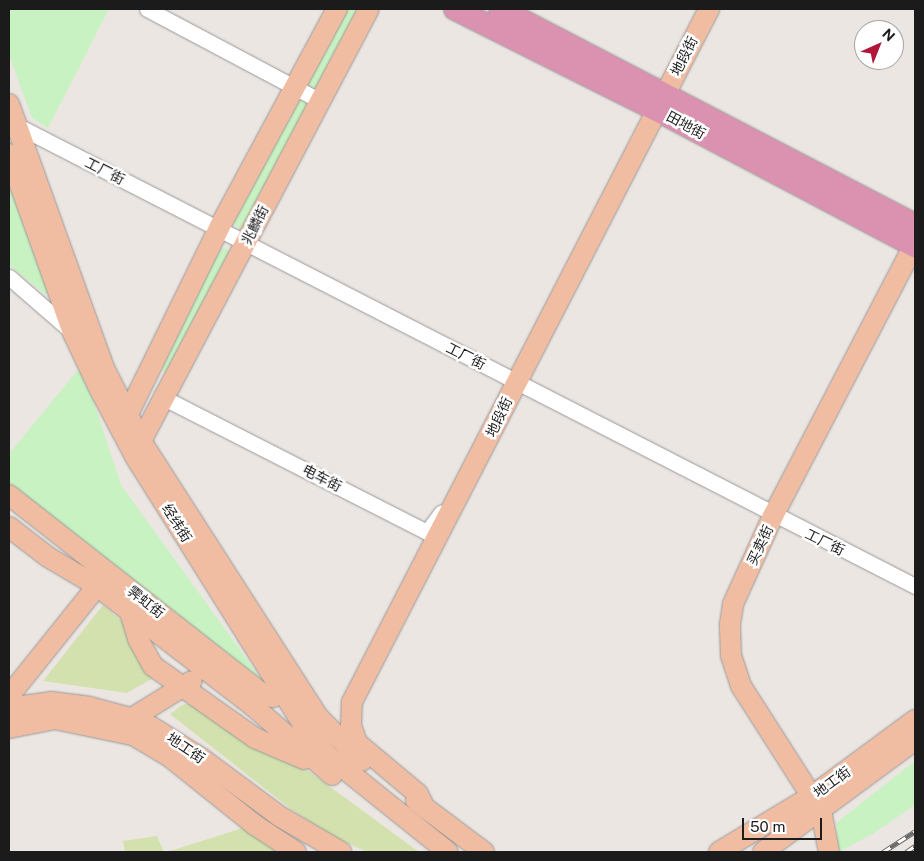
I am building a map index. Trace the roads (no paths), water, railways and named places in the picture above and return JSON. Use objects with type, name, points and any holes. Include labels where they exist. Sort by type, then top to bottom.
[{"type":"highway","name":"田地街","points":[[455,9],[661,101]]},
{"type":"highway","name":"田地街","points":[[500,9],[661,101],[915,240]]},
{"type":"main road","points":[[124,421],[219,228],[337,9]]},
{"type":"main road","name":"兆麟街","points":[[141,441],[162,397],[369,9]]},
{"type":"main road","name":"地段街","points":[[431,812],[418,794],[357,743],[350,714],[352,702],[466,486],[516,382],[709,9]]},
{"type":"main road","name":"经纬街","points":[[9,104],[124,421],[141,441],[318,718],[352,754],[431,812]]},
{"type":"main road","name":"经纬街","points":[[9,154],[73,333],[302,723],[326,754],[428,837]]},
{"type":"main road","name":"买卖街","points":[[829,852],[816,804],[749,702],[731,656],[729,640],[733,604],[773,516],[915,240]]},
{"type":"main road","name":"霁虹街","points":[[9,495],[263,694],[273,697],[278,694],[279,685]]},
{"type":"main road","name":"霁虹街","points":[[9,510],[97,586],[253,706],[321,766],[394,821],[428,837]]},
{"type":"main road","name":"霁虹街","points":[[9,527],[48,558],[97,586]]},
{"type":"main road","points":[[11,700],[97,586]]},
{"type":"main road","name":"霁虹街","points":[[130,612],[138,640],[153,666],[255,738],[321,766]]},
{"type":"main road","points":[[132,718],[207,672]]},
{"type":"main road","name":"地工街","points":[[11,700],[51,702],[132,718],[172,738],[279,816],[341,852]]},
{"type":"main road","name":"地工街","points":[[9,728],[55,719],[134,735],[170,756],[254,825],[296,852]]},
{"type":"main road","name":"地工街","points":[[763,852],[915,720]]},
{"type":"main road","name":"地工街","points":[[719,852],[816,804],[915,740]]},
{"type":"main road","points":[[431,812],[484,852]]},
{"type":"main road","points":[[428,837],[448,852]]},
{"type":"street","points":[[147,9],[319,100]]},
{"type":"street","name":"工厂街","points":[[16,125],[219,228],[773,516],[915,586]]},
{"type":"street","points":[[9,277],[73,333]]},
{"type":"street","name":"电车街","points":[[162,397],[427,532],[436,522],[449,498],[466,486]]},
{"type":"railway","points":[[883,852],[915,831]]},
{"type":"railway","points":[[906,852],[915,846]]}]
